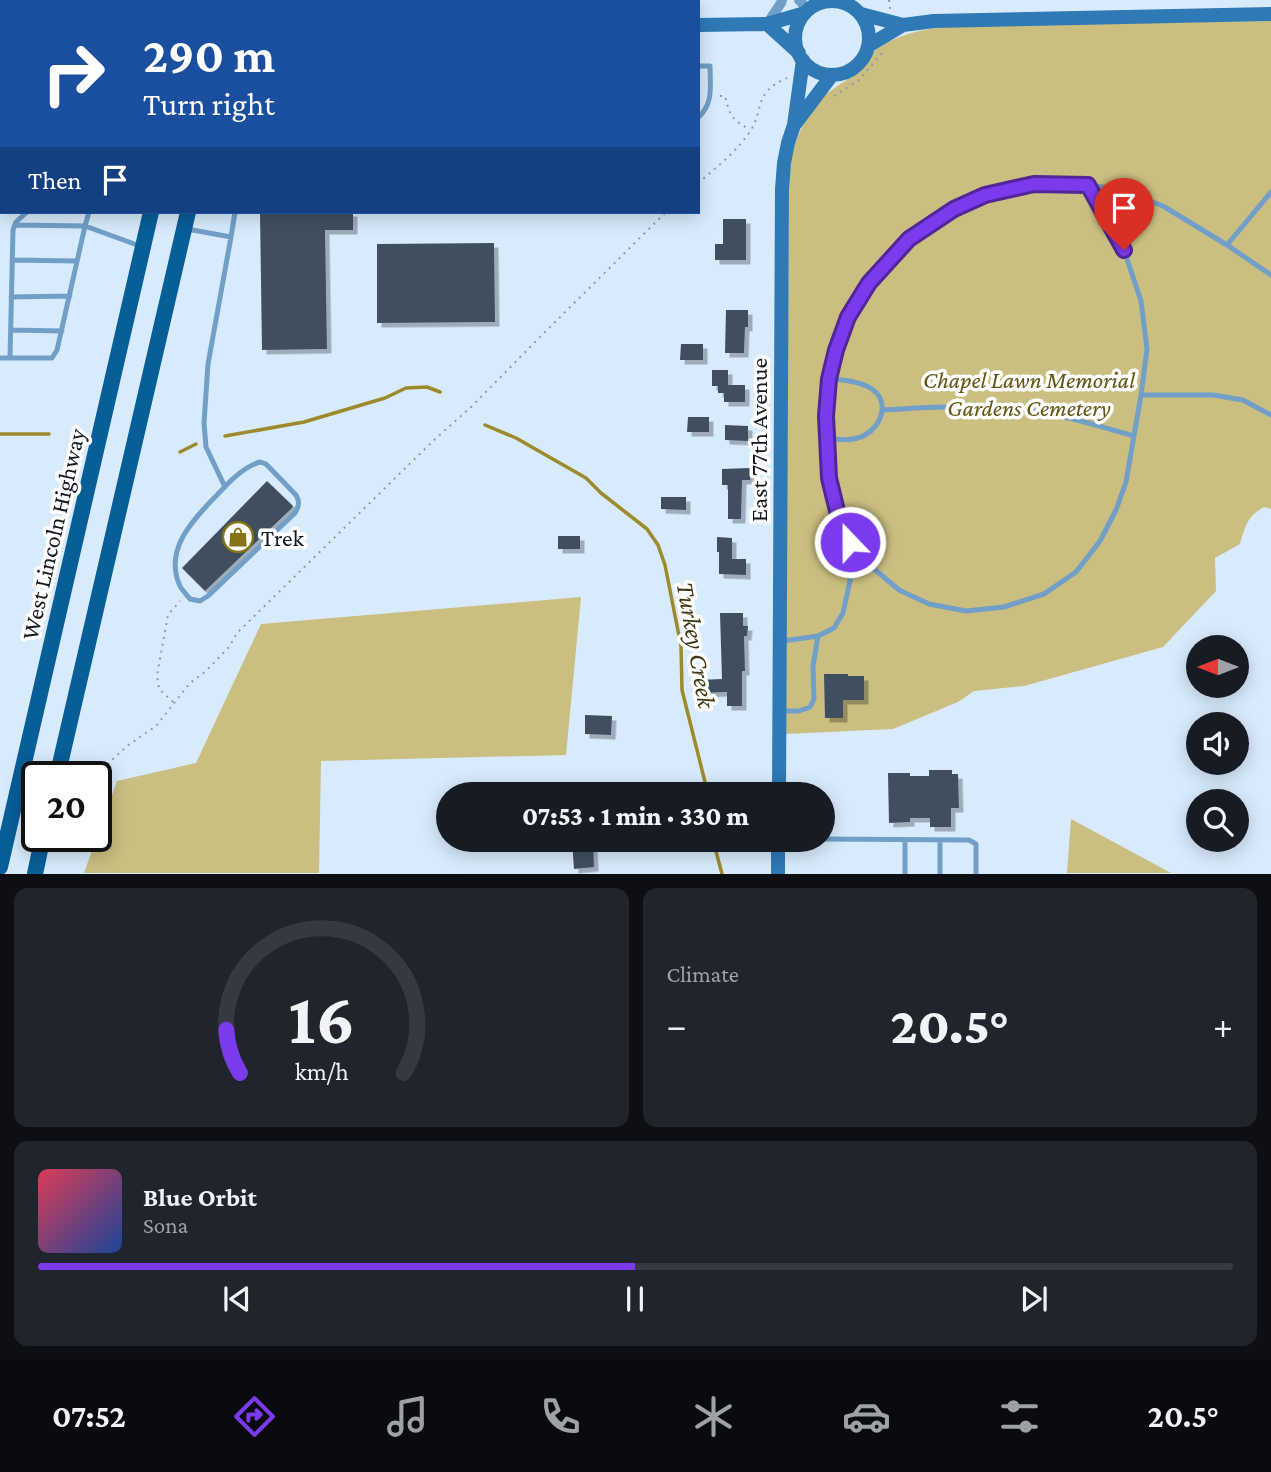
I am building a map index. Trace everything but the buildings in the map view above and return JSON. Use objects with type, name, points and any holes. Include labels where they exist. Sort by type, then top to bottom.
[{"type":"main road","name":"West Lincoln Highway","points":[[0,867],[151,214]]},
{"type":"main road","points":[[61,761],[188,214]]},
{"type":"main road","points":[[35,873],[40,852]]},
{"type":"street","points":[[767,24],[782,0]]},
{"type":"street","points":[[700,24],[767,24],[804,8],[836,0],[903,25]]},
{"type":"street","points":[[801,57],[796,36],[804,8]]},
{"type":"street","points":[[767,24],[816,71],[832,75],[855,67],[868,46],[869,33],[862,9]]},
{"type":"street","points":[[868,46],[903,25],[934,21],[1271,14]]},
{"type":"street","name":"East 77th Avenue","points":[[779,782],[782,189],[784,163],[794,125],[801,57]]},
{"type":"street","name":"East 77th Avenue","points":[[794,125],[832,75]]},
{"type":"street","points":[[778,852],[778,873]]},
{"type":"lane","points":[[700,66],[710,66],[710,96],[706,111],[700,116]]},
{"type":"lane","points":[[1088,185],[1124,250],[1141,301],[1147,349],[1126,482],[1116,510],[1100,541],[1076,572],[1044,594],[1004,607],[966,611],[929,604],[899,590],[860,557],[838,515],[829,478],[826,416],[829,379],[848,317],[869,283],[909,239],[954,209],[985,195],[1034,184],[1088,185],[1116,189],[1163,206],[1271,275]]},
{"type":"lane","points":[[1227,245],[1271,192]]},
{"type":"lane","points":[[10,358],[13,230],[25,214]]},
{"type":"lane","points":[[0,358],[52,358],[57,350],[88,214]]},
{"type":"lane","points":[[225,487],[206,447],[204,423],[208,364],[235,214]]},
{"type":"lane","points":[[15,225],[85,226],[143,247]]},
{"type":"lane","points":[[184,228],[231,237]]},
{"type":"lane","points":[[12,260],[77,261]]},
{"type":"lane","points":[[11,297],[70,296]]},
{"type":"lane","points":[[11,330],[62,331]]},
{"type":"lane","points":[[827,438],[864,436],[876,425],[883,410],[881,400],[874,390],[860,383],[829,379]]},
{"type":"lane","points":[[1141,395],[1213,395],[1243,400],[1271,415]]},
{"type":"lane","points":[[883,410],[992,407],[1045,412],[1134,436]]},
{"type":"lane","points":[[260,462],[266,464],[296,495],[299,506],[295,513],[208,596],[200,601],[190,599],[180,586],[175,566],[180,540],[190,522],[225,487],[253,464],[260,462]]},
{"type":"lane","points":[[779,641],[818,636],[834,628],[843,613],[851,576],[860,557]]},
{"type":"lane","points":[[779,711],[810,708],[814,699],[813,666],[818,636]]},
{"type":"lane","points":[[835,839],[969,840],[976,844],[976,873]]},
{"type":"lane","points":[[940,840],[940,873]]},
{"type":"lane","points":[[905,841],[905,873]]},
{"type":"path","points":[[700,181],[751,130],[734,120],[725,96],[710,96]]},
{"type":"path","points":[[111,761],[156,726],[190,683],[229,647],[237,633],[471,407],[665,214]]},
{"type":"path","points":[[174,703],[159,689],[157,675],[168,615],[186,593]]},
{"type":"green space","name":"Chapel Lawn Memorial Gardens Cemetery","points":[[1271,21],[1271,509],[1264,507],[1254,514],[1245,527],[1240,544],[1215,558],[1216,591],[1163,647],[1024,686],[974,691],[958,702],[893,729],[785,734],[789,178],[795,145],[816,104],[857,71],[880,47],[908,34],[927,29],[947,26]]},
{"type":"green space","points":[[581,597],[566,755],[321,761],[319,873],[84,873],[92,852],[112,852],[112,795],[117,781],[196,763],[261,624]]},
{"type":"green space","points":[[1071,819],[1171,873],[1067,873]]},
{"type":"waterway","name":"Turkey Creek","points":[[225,436],[304,422],[385,398],[406,388],[427,387],[440,392]]},
{"type":"waterway","name":"Turkey Creek","points":[[485,425],[516,438],[586,478],[647,529],[658,545],[665,565],[681,646],[682,690],[705,782]]},
{"type":"waterway","name":"Turkey Creek","points":[[0,434],[49,434]]},
{"type":"waterway","name":"Turkey Creek","points":[[180,452],[196,444]]},
{"type":"waterway","name":"Turkey Creek","points":[[716,852],[722,874]]},
{"type":"place","name":"Trek","points":[[238,537]]},
{"type":"route","points":[[850,542],[838,515],[829,478],[826,416],[829,379],[848,317],[869,283],[909,239],[954,209],[985,195],[1034,184],[1088,185],[1124,250]]}]
